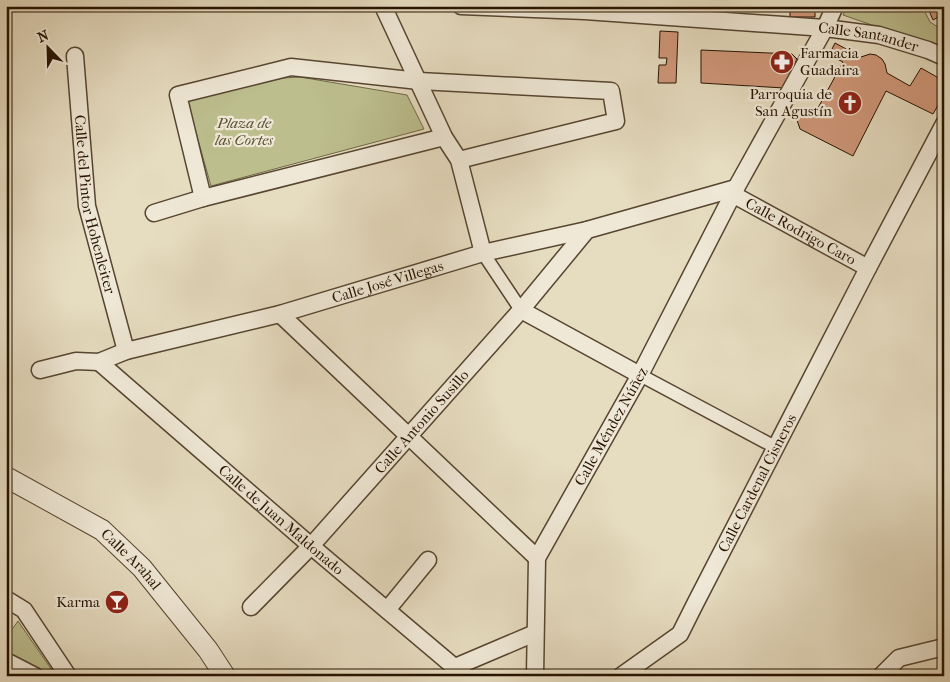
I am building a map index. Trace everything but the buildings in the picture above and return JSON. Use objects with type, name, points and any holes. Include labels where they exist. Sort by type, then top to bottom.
[{"type":"street","points":[[383,6],[444,137],[459,160],[483,253],[521,310],[776,447]]},
{"type":"street","name":"Calle Santander","points":[[461,6],[586,9],[826,28],[879,35],[928,50],[944,57]]},
{"type":"street","name":"Calle Méndez Núñez","points":[[535,676],[538,558],[640,374],[735,192],[826,28],[834,6]]},
{"type":"street","name":"Calle del Pintor Hohenleiter","points":[[75,56],[87,206],[126,351]]},
{"type":"street","points":[[204,198],[178,95],[291,67],[419,81],[611,91],[616,121],[459,160]]},
{"type":"street","name":"Calle Cardenal Cisneros","points":[[621,676],[680,634],[944,124]]},
{"type":"street","points":[[154,213],[204,198],[444,137]]},
{"type":"street","name":"Calle José Villegas","points":[[40,370],[76,361],[98,362],[126,351],[280,314],[483,253],[587,230],[735,192]]},
{"type":"street","name":"Calle Rodrigo Caro","points":[[735,192],[868,268]]},
{"type":"street","name":"Calle Antonio Susillo","points":[[250,607],[311,546],[521,310],[587,230]]},
{"type":"street","points":[[280,314],[538,558]]},
{"type":"street","name":"Calle de Juan Maldonado","points":[[98,362],[460,672]]},
{"type":"street","name":"Calle Arahal","points":[[6,477],[102,530],[142,568],[208,650],[225,676]]},
{"type":"street","points":[[387,610],[428,560]]},
{"type":"street","points":[[6,599],[24,610],[68,676]]},
{"type":"street","points":[[460,672],[535,633]]},
{"type":"street","points":[[881,676],[899,658],[944,647]]},
{"type":"street","points":[[6,661],[35,676]]},
{"type":"green space","points":[[848,6],[922,6],[930,22],[941,29],[944,27],[944,50],[843,15]]},
{"type":"green space","name":"Plaza de las Cortes","points":[[300,77],[407,95],[424,129],[211,186],[187,101],[283,78]]},
{"type":"green space","points":[[18,621],[56,676],[48,676],[6,656],[6,638]]},
{"type":"place","name":"Farmacia Guadaira","points":[[782,62]]},
{"type":"place","name":"Parroquia de San Agustín","points":[[850,103]]},
{"type":"place","name":"Karma","points":[[117,602]]}]
